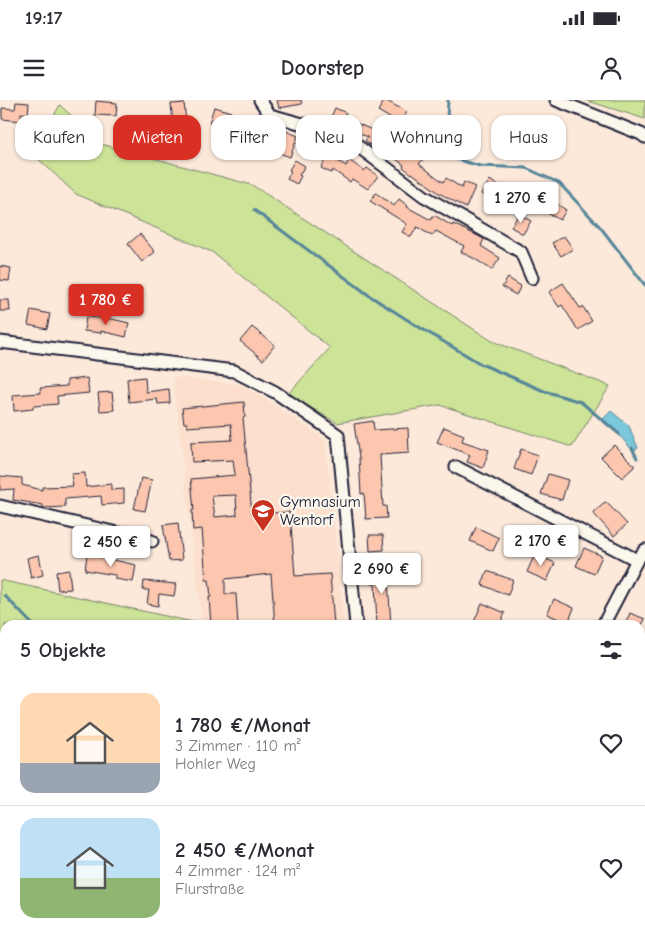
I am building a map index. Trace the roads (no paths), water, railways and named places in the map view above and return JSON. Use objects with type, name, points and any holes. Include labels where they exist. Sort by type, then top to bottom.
[{"type":"street","points":[[260,100],[270,115],[343,135],[424,196],[521,252],[532,278]]},
{"type":"street","points":[[556,100],[642,134],[645,137]]},
{"type":"street","points":[[0,342],[234,371],[275,392],[338,435],[356,620]]},
{"type":"street","points":[[456,468],[637,560]]},
{"type":"street","points":[[0,506],[152,541]]},
{"type":"street","points":[[606,620],[637,560],[645,550]]},
{"type":"water","points":[[611,411],[629,426],[638,448],[633,451],[603,419]]},
{"type":"waterway","points":[[448,100],[445,156],[480,166],[526,168],[559,183],[601,228],[645,285]]},
{"type":"waterway","points":[[254,210],[370,296],[414,324],[481,364],[544,391],[581,402],[619,434]]},
{"type":"waterway","points":[[632,448],[637,458]]},
{"type":"waterway","points":[[5,596],[28,620]]},
{"type":"place","name":"Gymnasium Wentorf","points":[[263,532]]}]
